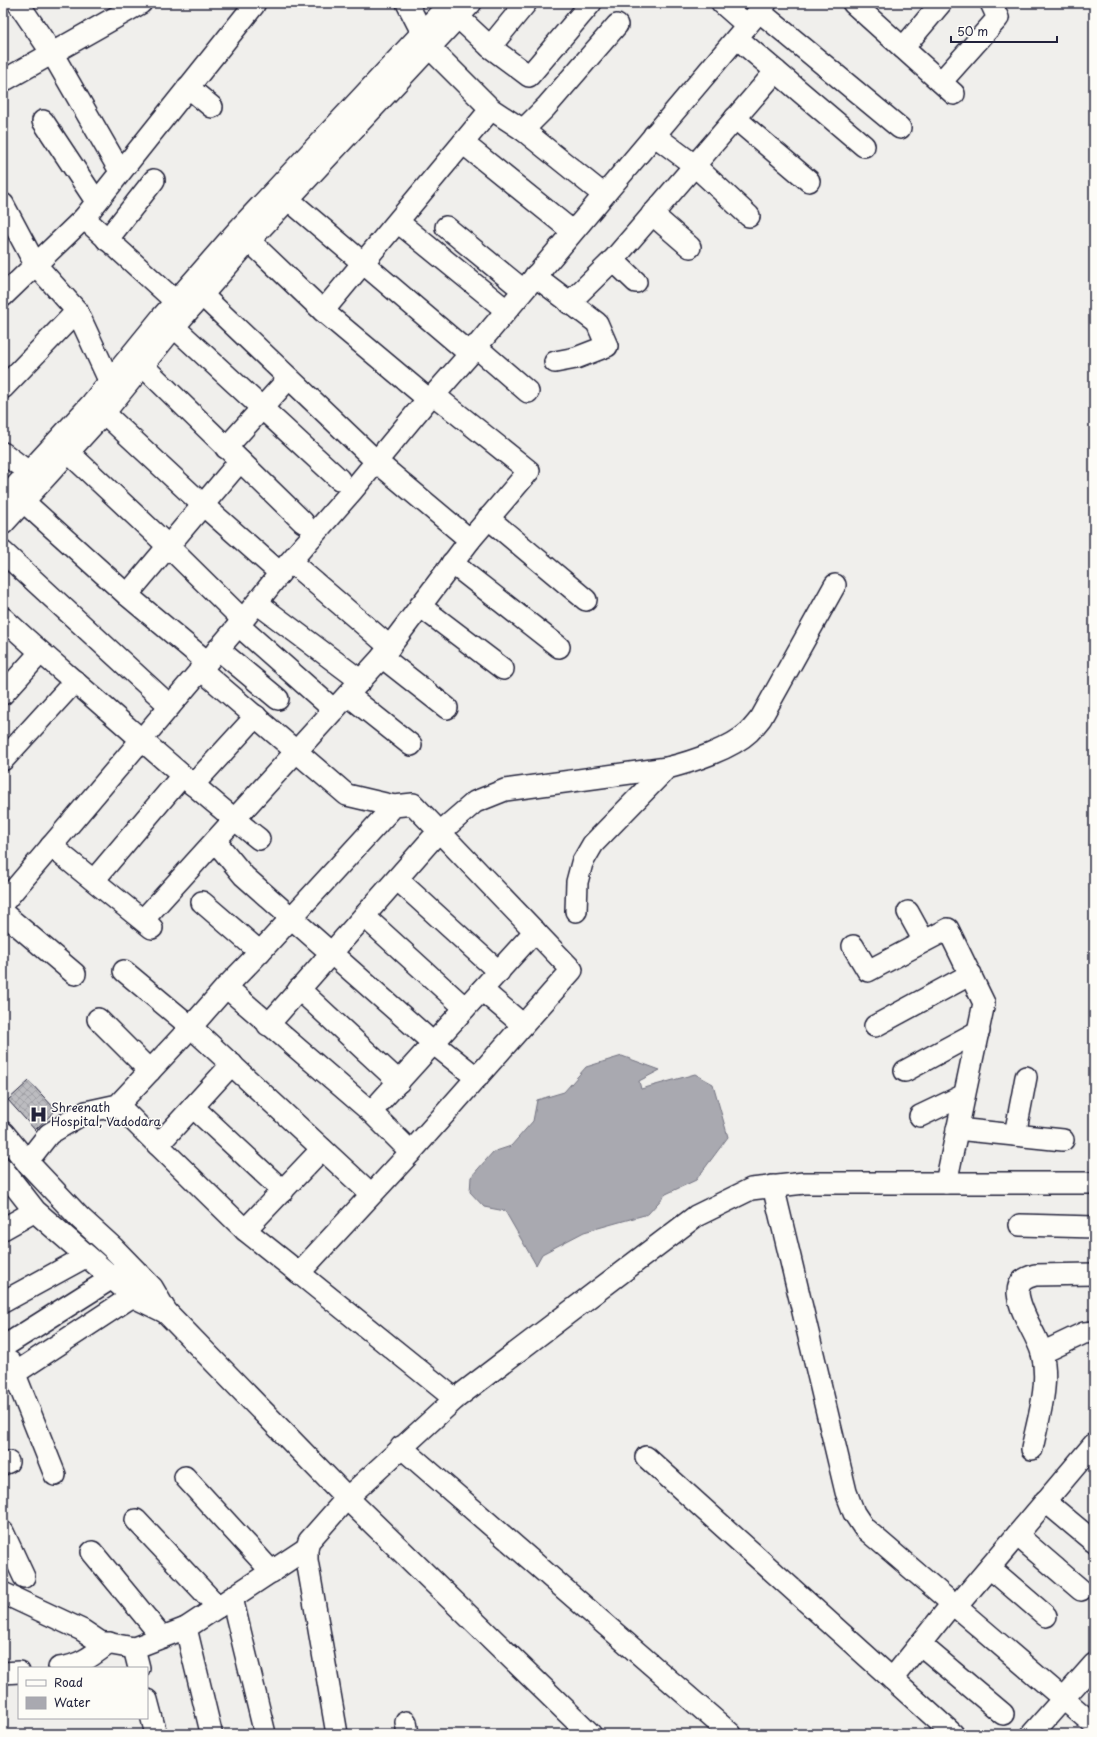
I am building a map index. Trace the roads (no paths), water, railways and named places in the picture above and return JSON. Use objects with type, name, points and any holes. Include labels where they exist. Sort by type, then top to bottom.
[{"type":"main road","points":[[3,1133],[27,1162],[80,1218],[130,1264],[141,1290]]},
{"type":"main road","points":[[3,1170],[35,1211],[112,1278],[141,1290],[166,1312],[347,1498],[590,1734]]},
{"type":"street","points":[[18,3],[52,53],[120,171]]},
{"type":"street","points":[[3,81],[52,53],[107,11],[141,3]]},
{"type":"street","points":[[3,296],[90,210],[254,5],[254,3]]},
{"type":"street","points":[[407,3],[426,40],[491,109],[523,130],[604,195]]},
{"type":"street","points":[[490,47],[526,3]]},
{"type":"street","points":[[34,476],[68,452],[104,413],[113,389],[179,314],[244,236],[426,40],[460,8],[490,47],[530,76],[591,3]]},
{"type":"street","points":[[722,3],[752,19],[900,128]]},
{"type":"street","points":[[853,3],[948,88],[998,18],[991,3]]},
{"type":"street","points":[[903,48],[936,5]]},
{"type":"street","points":[[752,19],[776,70],[864,146]]},
{"type":"street","points":[[75,974],[3,904],[141,739],[241,623],[285,567],[377,462],[752,19]]},
{"type":"street","points":[[523,130],[546,107],[616,25]]},
{"type":"street","points":[[3,524],[13,501],[92,403],[143,366],[179,314],[202,295],[244,236],[289,200],[426,40]]},
{"type":"street","points":[[569,303],[613,260],[776,70]]},
{"type":"street","points":[[188,86],[212,107]]},
{"type":"street","points":[[323,311],[491,109]]},
{"type":"street","points":[[735,118],[810,181]]},
{"type":"street","points":[[43,121],[107,240],[179,314],[262,408],[340,479]]},
{"type":"street","points":[[654,135],[694,165],[749,216]]},
{"type":"street","points":[[463,143],[572,231]]},
{"type":"street","points":[[107,240],[154,180]]},
{"type":"street","points":[[289,200],[363,264],[528,392]]},
{"type":"street","points":[[3,204],[35,264],[77,311],[113,389]]},
{"type":"street","points":[[652,214],[690,246]]},
{"type":"street","points":[[398,222],[506,310]]},
{"type":"street","points":[[446,227],[529,283],[569,303],[597,323],[607,346],[576,358],[555,362]]},
{"type":"street","points":[[51,846],[148,924],[215,841],[386,652],[470,540],[529,471],[431,397],[323,311],[244,236]]},
{"type":"street","points":[[613,260],[636,282]]},
{"type":"street","points":[[202,295],[377,462],[470,540]]},
{"type":"street","points":[[3,388],[77,311]]},
{"type":"street","points":[[143,366],[303,522]]},
{"type":"street","points":[[127,595],[203,505],[262,408],[289,378]]},
{"type":"street","points":[[104,413],[203,505],[285,567],[386,652],[448,708]]},
{"type":"street","points":[[68,452],[168,546],[241,623],[334,710]]},
{"type":"street","points":[[3,453],[34,476]]},
{"type":"street","points":[[13,501],[209,660],[278,699]]},
{"type":"street","points":[[488,518],[586,600]]},
{"type":"street","points":[[3,552],[170,706]]},
{"type":"street","points":[[452,563],[559,647]]},
{"type":"street","points":[[268,1025],[431,840],[475,802],[505,790],[667,768],[701,758],[739,740],[749,732],[761,718],[835,585]]},
{"type":"street","points":[[257,603],[354,688],[411,745]]},
{"type":"street","points":[[420,606],[503,669]]},
{"type":"street","points":[[3,618],[40,653],[75,681],[188,781],[259,840]]},
{"type":"street","points":[[3,694],[40,653]]},
{"type":"street","points":[[209,660],[256,716],[347,795],[394,806],[413,804],[572,970],[411,1152],[299,1272]]},
{"type":"street","points":[[3,760],[75,681]]},
{"type":"street","points":[[94,880],[188,781],[256,716]]},
{"type":"street","points":[[576,910],[576,882],[582,863],[593,844],[667,768]]},
{"type":"street","points":[[27,1162],[49,1134],[86,1112],[118,1105],[394,806]]},
{"type":"street","points":[[215,841],[244,876],[433,1043],[477,1078]]},
{"type":"street","points":[[397,879],[499,972]]},
{"type":"street","points":[[202,902],[260,952]]},
{"type":"street","points":[[908,912],[924,941]]},
{"type":"street","points":[[364,916],[465,1008]]},
{"type":"street","points":[[853,946],[868,971],[948,929],[984,1003],[946,1183]]},
{"type":"street","points":[[371,1112],[535,931]]},
{"type":"street","points":[[124,971],[191,1027],[232,1064],[371,1194]]},
{"type":"street","points":[[875,1026],[971,974]]},
{"type":"street","points":[[226,987],[268,1025],[371,1112],[411,1152]]},
{"type":"street","points":[[299,989],[398,1082]]},
{"type":"street","points":[[482,990],[523,1025]]},
{"type":"street","points":[[98,1019],[150,1071]]},
{"type":"street","points":[[905,1071],[979,1031]]},
{"type":"street","points":[[158,1145],[232,1064]]},
{"type":"street","points":[[1015,1135],[1026,1077]]},
{"type":"street","points":[[920,1116],[964,1095]]},
{"type":"street","points":[[118,1105],[245,1230],[456,1399]]},
{"type":"street","points":[[193,1107],[283,1191]]},
{"type":"street","points":[[957,1129],[1063,1140]]},
{"type":"street","points":[[245,1230],[322,1149]]},
{"type":"street","points":[[337,1734],[308,1568],[307,1548],[309,1541],[347,1498],[401,1447],[456,1399],[696,1216],[751,1189],[804,1183],[1094,1183]]},
{"type":"street","points":[[773,1186],[844,1485],[854,1513],[864,1528],[1094,1725]]},
{"type":"street","points":[[3,1229],[35,1211]]},
{"type":"street","points":[[1020,1225],[1094,1227]]},
{"type":"street","points":[[3,1302],[87,1256]]},
{"type":"street","points":[[55,1475],[9,1378],[3,1347],[112,1278],[130,1264]]},
{"type":"street","points":[[1032,1450],[1045,1375],[1042,1353],[1020,1304],[1018,1292],[1020,1283],[1025,1278],[1035,1275],[1094,1274]]},
{"type":"street","points":[[9,1378],[141,1290]]},
{"type":"street","points":[[1042,1353],[1084,1333],[1094,1332]]},
{"type":"street","points":[[892,1678],[920,1644],[990,1568],[1094,1444]]},
{"type":"street","points":[[401,1447],[731,1734]]},
{"type":"street","points":[[646,1457],[953,1734]]},
{"type":"street","points":[[185,1477],[272,1572]]},
{"type":"street","points":[[1046,1501],[1094,1542]]},
{"type":"street","points":[[136,1520],[225,1603],[265,1734]]},
{"type":"street","points":[[3,1532],[24,1577]]},
{"type":"street","points":[[1017,1535],[1081,1590]]},
{"type":"street","points":[[3,1593],[82,1630],[100,1642],[134,1648],[186,1628],[307,1548]]},
{"type":"street","points":[[92,1552],[162,1638]]},
{"type":"street","points":[[990,1568],[1046,1616]]},
{"type":"street","points":[[186,1628],[211,1732]]},
{"type":"street","points":[[66,1667],[82,1663],[110,1643]]},
{"type":"street","points":[[920,1644],[1003,1714]]},
{"type":"street","points":[[134,1648],[139,1667]]},
{"type":"street","points":[[1032,1734],[1094,1664]]},
{"type":"street","points":[[3,1673],[18,1672]]},
{"type":"street","points":[[148,1704],[156,1734]]},
{"type":"water","points":[[622,1056],[660,1070],[639,1081],[641,1089],[695,1074],[713,1084],[728,1137],[696,1180],[666,1194],[648,1214],[584,1232],[542,1254],[536,1265],[505,1211],[484,1207],[470,1192],[471,1177],[493,1152],[511,1146],[533,1121],[537,1100],[564,1092],[586,1067]]},
{"type":"place","name":"Shreenath Hospital, Vadodara","points":[[38,1114]]}]
